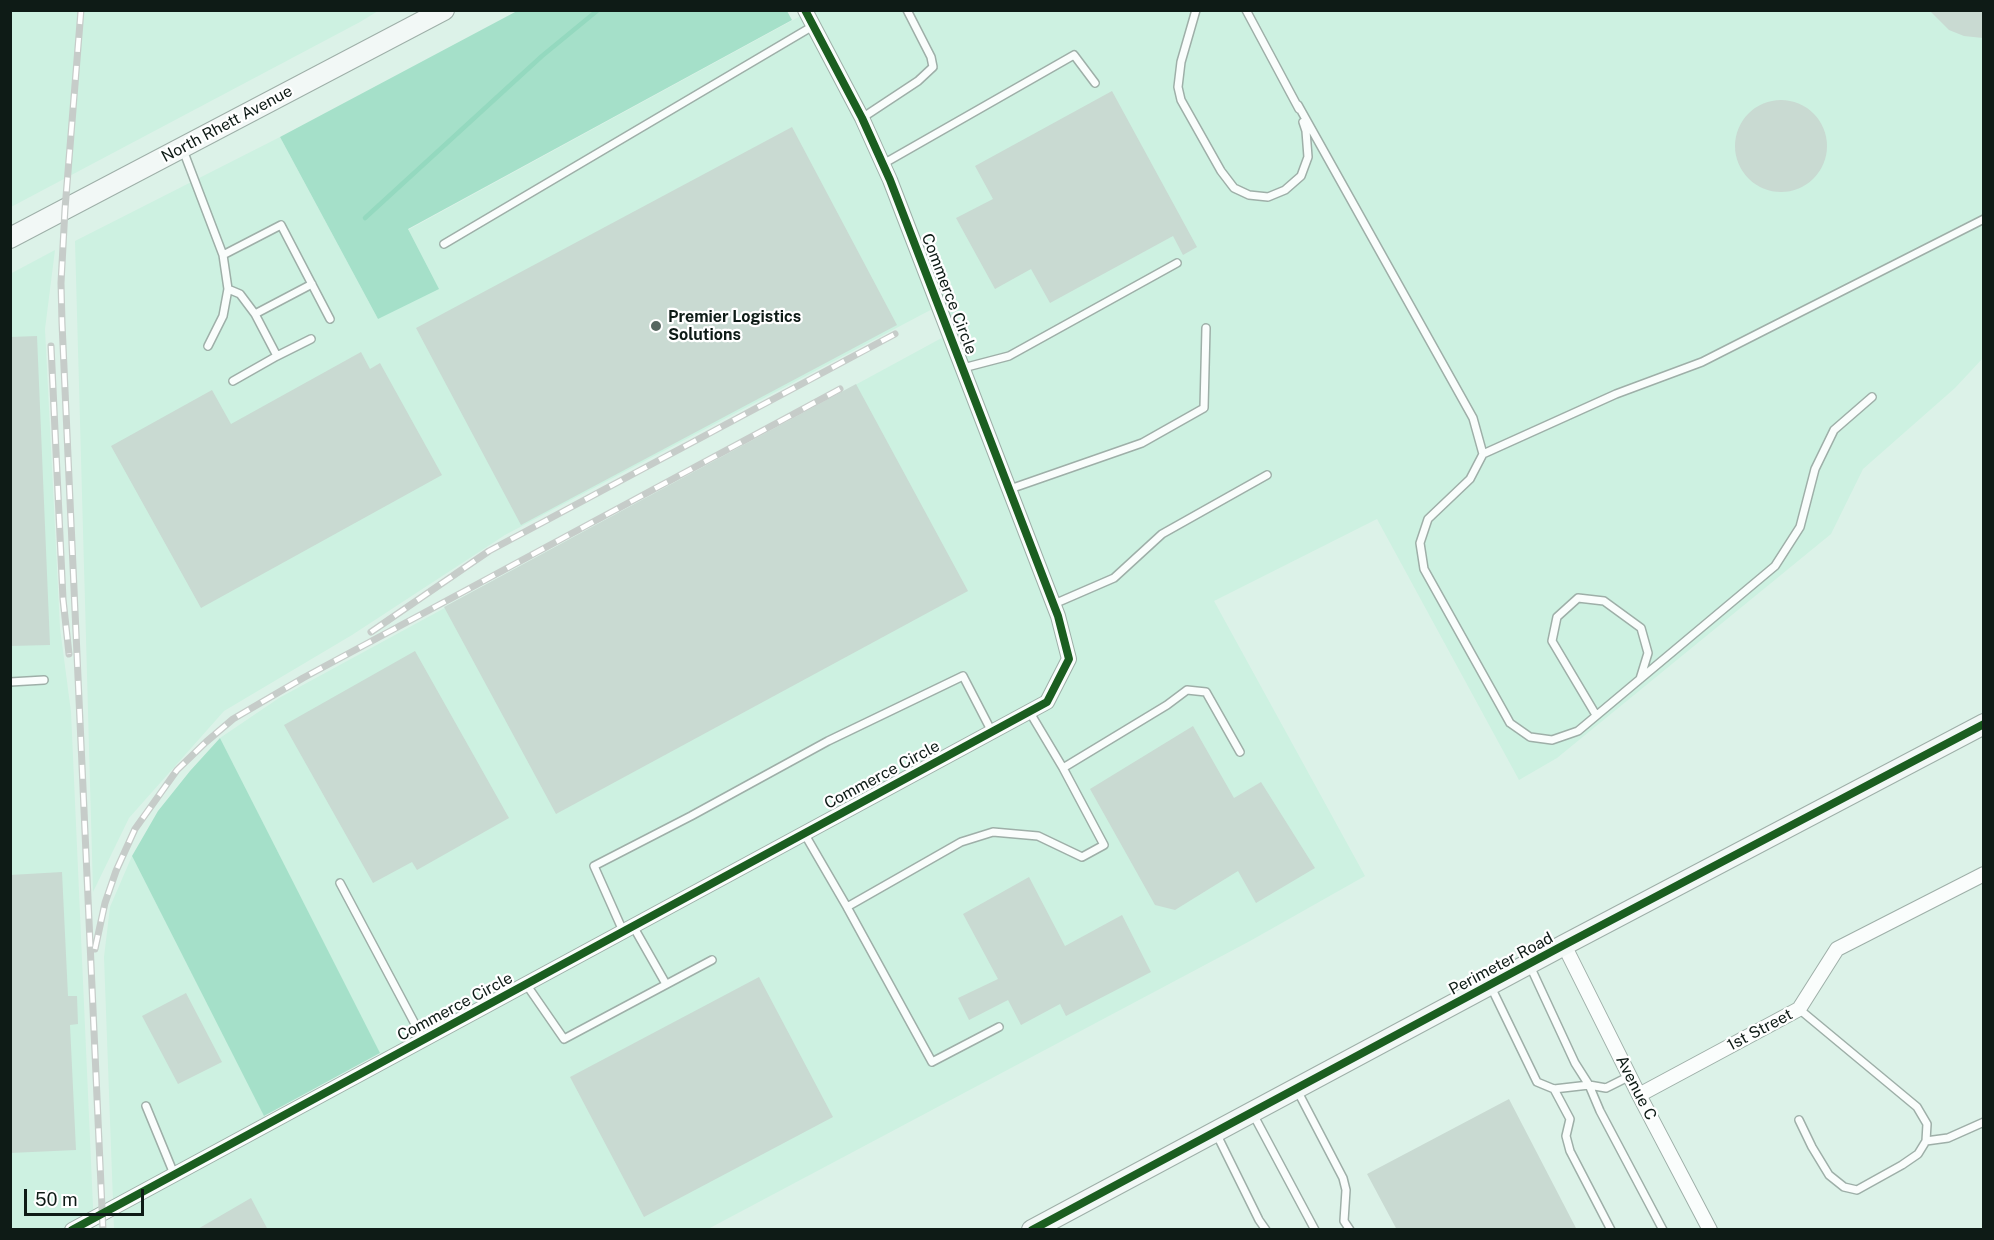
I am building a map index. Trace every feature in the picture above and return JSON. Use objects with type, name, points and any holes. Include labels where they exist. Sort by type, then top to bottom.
[{"type":"street","name":"North Rhett Avenue","points":[[10,238],[444,10]]},
{"type":"street","name":"Commerce Circle","points":[[72,1230],[1047,702],[1069,659],[1054,604],[883,164],[862,118],[805,10]]},
{"type":"street","name":"Perimeter Road","points":[[1033,1229],[1529,963],[1983,724]]},
{"type":"street","name":"1st Street","points":[[1639,1095],[1799,1009],[1837,948],[1983,874]]},
{"type":"street","name":"Avenue C","points":[[1564,945],[1710,1230]]},
{"type":"lane","points":[[862,118],[918,81],[933,67],[931,57],[907,10]]},
{"type":"lane","points":[[1196,10],[1181,62],[1178,87],[1181,100],[1221,171],[1234,189],[1249,195],[1268,197],[1285,190],[1301,176],[1308,157],[1306,131],[1298,105]]},
{"type":"lane","points":[[1246,10],[1473,418],[1484,454]]},
{"type":"lane","points":[[444,244],[813,26]]},
{"type":"lane","points":[[883,164],[1074,55],[1095,83]]},
{"type":"lane","points":[[182,148],[223,255],[228,289],[223,316],[208,346]]},
{"type":"lane","points":[[1872,397],[1834,430],[1815,469],[1800,527],[1775,566],[1578,731],[1552,740],[1530,737],[1510,723],[1424,569],[1420,543],[1428,519],[1470,479],[1484,454],[1616,394],[1702,362],[1983,219]]},
{"type":"lane","points":[[223,255],[281,225],[330,319]]},
{"type":"lane","points":[[963,368],[1009,356],[1177,263]]},
{"type":"lane","points":[[255,314],[312,284]]},
{"type":"lane","points":[[228,289],[240,294],[255,314],[277,356]]},
{"type":"lane","points":[[1010,489],[1142,443],[1204,408],[1206,328]]},
{"type":"lane","points":[[233,381],[311,339]]},
{"type":"lane","points":[[1054,604],[1114,578],[1162,534],[1267,475]]},
{"type":"lane","points":[[1596,715],[1552,641],[1557,617],[1578,598],[1604,602],[1641,628],[1648,653],[1640,679]]},
{"type":"lane","points":[[666,984],[628,928],[594,866],[828,741],[963,676],[992,732]]},
{"type":"lane","points":[[10,682],[44,680]]},
{"type":"lane","points":[[1064,768],[1187,690],[1206,692],[1240,752]]},
{"type":"lane","points":[[847,907],[961,842],[993,832],[1038,836],[1082,857],[1104,845],[1064,768],[1029,711]]},
{"type":"lane","points":[[804,833],[932,1062],[999,1027]]},
{"type":"lane","points":[[340,883],[423,1039]]},
{"type":"lane","points":[[526,984],[564,1039],[712,960]]},
{"type":"lane","points":[[1529,963],[1575,1063],[1589,1085],[1600,1111],[1663,1230]]},
{"type":"lane","points":[[1490,985],[1537,1082],[1554,1089],[1589,1085],[1606,1088],[1630,1076]]},
{"type":"lane","points":[[1799,1009],[1917,1107],[1927,1124],[1926,1141],[1918,1154],[1857,1190],[1844,1187],[1829,1175],[1812,1148],[1799,1120]]},
{"type":"lane","points":[[1296,1088],[1343,1178],[1346,1190],[1344,1221],[1350,1230]]},
{"type":"lane","points":[[1554,1089],[1570,1119],[1566,1136],[1570,1151],[1611,1230]]},
{"type":"lane","points":[[146,1106],[174,1174]]},
{"type":"lane","points":[[1252,1112],[1315,1230]]},
{"type":"lane","points":[[1926,1141],[1948,1138],[1983,1122]]},
{"type":"lane","points":[[1215,1132],[1266,1230]]},
{"type":"shaded area","points":[[11,10],[378,10],[378,11],[11,207]]},
{"type":"shaded area","points":[[517,11],[787,11],[792,20],[408,229],[439,289],[378,319],[280,137]]},
{"type":"shaded area","points":[[805,11],[1983,11],[1983,358],[1955,388],[1863,469],[1831,534],[1557,758],[1519,780],[1377,519],[1214,601],[1365,876],[1250,941],[708,1229],[114,1229],[104,957],[110,907],[132,856],[268,1123],[383,1060],[220,738],[279,698],[949,334],[938,306],[505,535],[352,635],[224,711],[129,818],[93,892],[75,241],[280,137],[378,319],[408,230],[806,13]]},
{"type":"shaded area","points":[[55,250],[45,329],[60,628],[71,712],[94,1229],[11,1230],[10,274]]},
{"type":"shaded area","points":[[220,738],[380,1053],[264,1116],[132,856],[158,811]]},
{"type":"building","points":[[1929,10],[1983,10],[1983,38],[1964,36],[1949,30]]},
{"type":"building","points":[[1112,91],[1197,247],[1183,255],[1173,236],[1050,303],[1031,269],[995,289],[956,218],[993,199],[975,166]]},
{"type":"building","points":[[1781,100],[1799,103],[1814,113],[1824,128],[1827,146],[1824,164],[1814,179],[1799,189],[1781,192],[1763,189],[1748,179],[1738,164],[1735,146],[1738,128],[1748,113],[1763,103]]},
{"type":"building","name":"Premier Logistics Solutions","points":[[792,127],[897,325],[521,525],[416,328]]},
{"type":"building","points":[[37,336],[50,645],[10,646],[10,337]]},
{"type":"building","points":[[361,352],[370,369],[380,363],[442,475],[201,608],[111,446],[212,390],[231,424]]},
{"type":"building","points":[[856,384],[968,591],[556,814],[444,607]]},
{"type":"building","points":[[415,651],[509,818],[417,870],[412,862],[373,883],[284,725]]},
{"type":"building","points":[[1193,726],[1234,798],[1261,782],[1315,868],[1256,903],[1238,871],[1175,910],[1155,905],[1090,789]]},
{"type":"building","points":[[62,872],[68,996],[77,996],[78,1024],[70,1025],[76,1150],[10,1153],[10,875]]},
{"type":"building","points":[[1029,877],[1065,946],[1122,915],[1151,972],[1066,1016],[1060,1004],[1021,1025],[1008,1000],[969,1020],[958,998],[998,979],[963,914]]},
{"type":"building","points":[[759,977],[833,1117],[644,1217],[570,1077]]},
{"type":"building","points":[[186,993],[222,1062],[178,1084],[142,1016]]},
{"type":"building","points":[[1509,1099],[1577,1230],[1397,1230],[1367,1174]]},
{"type":"building","points":[[251,1198],[268,1230],[196,1230]]},
{"type":"waterway","points":[[365,218],[542,56],[598,10]]},
{"type":"railway","points":[[81,10],[61,283],[103,1230]]},
{"type":"railway","points":[[371,632],[489,551],[895,334]]},
{"type":"railway","points":[[51,346],[63,599],[69,654]]},
{"type":"railway","points":[[95,949],[105,903],[116,871],[135,829],[177,770],[233,719],[303,678],[840,389]]},
{"type":"cycle path","points":[[72,1230],[1047,702],[1069,659],[1058,616],[890,180],[862,118],[805,10]]},
{"type":"cycle path","points":[[1032,1230],[1564,945],[1984,724]]},
{"type":"place","name":"Premier Logistics Solutions","points":[[656,326]]}]
